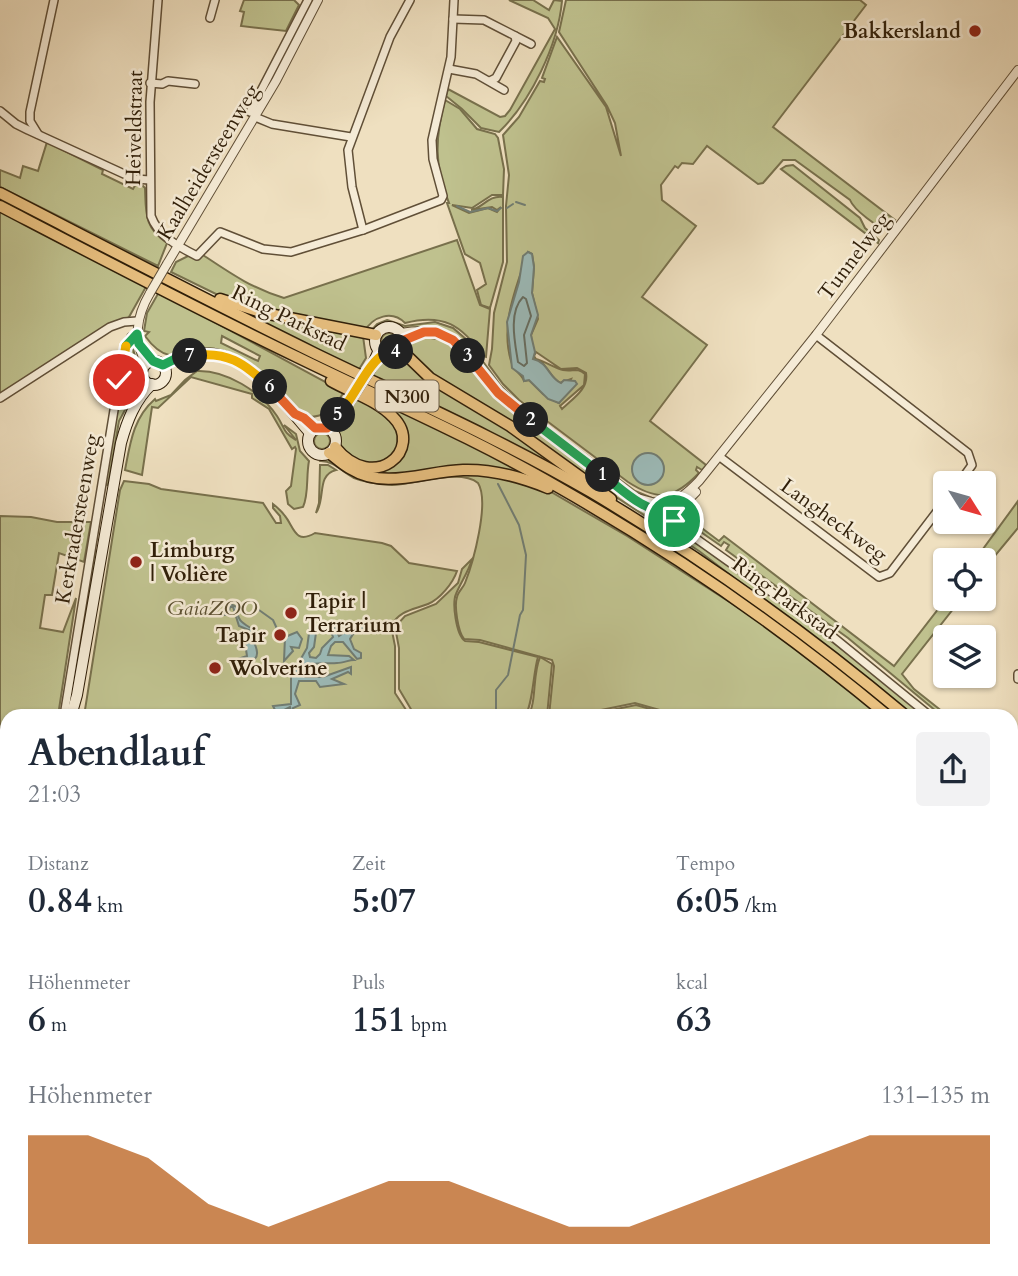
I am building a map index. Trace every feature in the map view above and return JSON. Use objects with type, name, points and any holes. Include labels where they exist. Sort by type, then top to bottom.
[{"type":"highway","name":"Ring Parkstad","points":[[0,193],[315,354],[462,423],[548,468],[634,519],[747,593],[897,709]]},
{"type":"highway","name":"Ring Parkstad","points":[[0,206],[294,356],[470,439],[580,500],[679,561],[757,614],[879,709]]},
{"type":"highway","name":"N300","points":[[174,282],[251,309],[376,335]]},
{"type":"highway","name":"N300","points":[[401,341],[424,374],[549,452],[601,490],[634,519]]},
{"type":"highway","name":"N300","points":[[294,356],[307,369],[387,412],[401,429],[400,450],[390,463],[381,468],[357,465],[332,450]]},
{"type":"highway","name":"N300","points":[[332,450],[352,470],[372,478],[393,479],[443,471],[478,470],[517,477],[580,500]]},
{"type":"main road","points":[[386,327],[394,328],[401,341],[391,354],[382,352],[375,343],[376,335],[386,327]]},
{"type":"main road","points":[[330,430],[382,352]]},
{"type":"main road","points":[[165,368],[150,362],[143,370],[148,382],[162,382],[165,368],[177,358],[216,354],[239,361],[254,372],[313,431],[330,430]]},
{"type":"main road","name":"Kerkradersteenweg","points":[[73,709],[108,512],[109,486],[118,431],[127,408],[148,382]]},
{"type":"main road","points":[[313,431],[308,440],[312,450],[318,454],[332,450],[336,438],[330,430]]},
{"type":"main road","name":"Kerkradersteenweg","points":[[76,709],[77,695]]},
{"type":"street","points":[[38,135],[30,121],[30,112],[54,0]]},
{"type":"street","name":"Heiveldstraat","points":[[158,0],[150,83],[152,216],[154,225],[161,233],[179,245]]},
{"type":"street","points":[[211,18],[215,0]]},
{"type":"street","points":[[363,230],[348,161],[351,137],[390,37],[410,0]]},
{"type":"street","points":[[179,245],[199,256],[215,236],[222,232],[263,249],[292,252],[440,202],[443,196],[433,159],[432,140],[449,69],[454,0]]},
{"type":"street","name":"Kaalheidersteenweg","points":[[150,362],[140,351],[134,335],[137,321],[150,293],[253,115],[311,1]]},
{"type":"street","points":[[453,19],[484,20],[531,44]]},
{"type":"street","points":[[490,81],[496,78],[516,41],[515,36]]},
{"type":"street","points":[[449,69],[476,74],[504,90]]},
{"type":"street","name":"Tunnelweg","points":[[670,508],[693,495],[715,468],[719,459],[816,335],[886,239],[1018,71]]},
{"type":"street","points":[[150,83],[162,84],[168,81],[195,84]]},
{"type":"street","points":[[0,111],[16,124],[38,135],[135,179],[150,180]]},
{"type":"street","points":[[253,115],[272,124],[351,137]]},
{"type":"street","points":[[0,398],[110,327],[137,321]]},
{"type":"street","points":[[401,341],[416,330],[442,334],[453,340],[508,403],[648,509],[670,508],[674,521],[680,528],[822,628],[921,709]]},
{"type":"street","name":"Kerkradersteenweg","points":[[65,709],[124,349],[134,335]]},
{"type":"street","points":[[816,335],[968,453],[972,465],[968,471]]},
{"type":"street","name":"Langheckweg","points":[[719,459],[878,577],[890,573],[933,517]]},
{"type":"green space","points":[[244,0],[294,0],[299,5],[286,31],[241,26],[244,12],[240,11]]},
{"type":"green space","points":[[509,0],[533,0],[549,10],[554,0],[562,1],[555,36],[541,71],[522,105],[499,132],[481,128],[446,96],[448,89],[500,117],[510,110],[555,29],[548,18]]},
{"type":"green space","points":[[566,0],[860,0],[866,5],[773,127],[895,220],[888,230],[867,218],[850,200],[795,160],[783,160],[763,183],[758,184],[707,146],[693,164],[682,163],[678,168],[675,166],[661,185],[662,200],[696,226],[642,297],[707,345],[650,421],[706,465],[702,470],[697,467],[699,473],[682,488],[666,495],[649,493],[628,482],[519,400],[489,365],[494,313],[507,262],[506,206],[509,175],[503,135],[519,117],[540,81],[544,82],[545,79],[542,78],[557,37],[606,107],[621,156],[615,123],[607,106],[559,32]],"holes":[[[528,252],[532,254],[534,267],[532,293],[538,319],[531,335],[533,359],[542,363],[560,383],[571,379],[559,403],[543,394],[529,380],[524,381],[513,366],[508,350],[508,321]],[[536,352],[561,369],[577,368],[586,373],[585,384],[582,389],[562,409],[560,406],[584,385],[585,374],[577,370],[560,369],[534,356]],[[644,454],[657,456],[662,465],[662,475],[657,481],[637,480],[633,473],[634,463]]]},
{"type":"green space","points":[[445,100],[460,109],[477,129],[495,134],[498,138],[504,169],[503,195],[492,195],[472,208],[452,205],[469,213],[488,208],[497,212],[501,207],[497,210],[492,207],[471,210],[493,198],[503,197],[503,262],[490,308],[481,305],[477,290],[486,284],[480,263],[465,254],[441,177],[438,139]]},
{"type":"green space","points":[[47,142],[103,170],[102,174],[133,189],[136,184],[145,188],[146,213],[150,225],[167,243],[158,266],[0,187],[0,170],[20,178],[23,166],[38,171]]},
{"type":"green space","points":[[793,165],[860,218],[865,228],[879,240],[878,243],[781,169]]},
{"type":"green space","points":[[0,196],[494,443],[606,505],[752,600],[893,709],[885,709],[840,672],[648,537],[0,202]]},
{"type":"green space","points":[[0,209],[147,285],[129,317],[0,396]]},
{"type":"green space","points":[[457,240],[480,305],[490,309],[486,357],[459,329],[441,321],[418,320],[405,323],[389,316],[372,322],[364,332],[220,296],[171,272],[176,262],[190,255],[199,258],[203,255],[252,285],[284,298]]},
{"type":"green space","points":[[159,292],[344,392],[328,411],[319,416],[306,417],[260,371],[239,357],[215,350],[174,356],[155,348],[145,336],[149,332],[144,331],[147,313]],"holes":[[[222,336],[260,356],[258,361],[221,343]]]},
{"type":"green space","points":[[231,308],[363,336],[366,358],[358,371]]},
{"type":"green space","points":[[387,320],[405,326],[435,322],[453,328],[467,340],[501,386],[522,407],[635,491],[657,500],[677,498],[667,502],[654,501],[623,486],[510,400],[463,344],[449,332],[431,327],[405,330],[388,325],[370,332],[377,324]]},
{"type":"green space","points":[[389,333],[397,341],[389,349],[381,341]]},
{"type":"green space","points":[[425,337],[443,340],[454,346],[492,392],[514,412],[663,515],[676,529],[803,620],[916,709],[904,709],[699,551],[438,381],[406,351],[412,341]]},
{"type":"green space","points":[[132,345],[136,360],[134,376],[138,386],[119,421],[108,485],[103,484],[127,350]]},
{"type":"green space","points":[[400,353],[571,475],[372,376],[383,359]]},
{"type":"green space","points":[[197,371],[219,374],[242,384],[270,407],[286,432],[296,440],[284,425],[296,434],[300,451],[309,461],[303,507],[294,509],[288,504],[286,491],[291,486],[296,449],[292,449],[269,409],[252,398],[252,394],[191,377],[158,408],[152,407],[142,475],[125,470],[134,432],[142,414],[155,399],[156,401],[171,395]]},
{"type":"green space","points":[[361,392],[459,437],[534,477],[498,471],[377,476],[348,462],[389,466],[404,433]]},
{"type":"green space","points":[[358,397],[382,411],[398,429],[397,450],[381,465],[355,461],[338,443],[338,430]]},
{"type":"green space","points":[[322,433],[328,435],[328,447],[322,449],[316,447],[314,441],[316,435]]},
{"type":"green space","points":[[328,457],[357,475],[477,472],[546,489],[627,536],[759,621],[873,709],[656,709],[635,703],[606,709],[550,709],[554,666],[552,660],[480,640],[464,639],[460,631],[456,601],[465,583],[479,533],[482,504],[478,483],[470,479],[449,477],[392,485],[373,483],[354,478],[334,465],[321,461]]},
{"type":"green space","points":[[320,465],[328,465],[336,470],[326,477],[319,507],[316,513],[319,503]]},
{"type":"green space","name":"GaiaZOO","points":[[124,481],[149,484],[161,489],[263,503],[276,523],[281,523],[273,504],[284,514],[299,536],[315,533],[382,543],[391,546],[409,563],[457,571],[437,598],[403,614],[391,626],[395,646],[395,693],[405,709],[85,709],[120,490]]},
{"type":"green space","points":[[1018,501],[1018,528],[996,555],[996,548],[984,548]]},
{"type":"green space","points":[[0,516],[31,517],[57,522],[91,522],[84,562],[59,553],[52,595],[45,595],[40,628],[63,632],[76,598],[59,709],[0,709]]},
{"type":"green space","points":[[686,520],[691,520],[719,541],[724,536],[894,666],[937,611],[952,611],[941,625],[933,625],[933,635],[902,674],[914,689],[939,709],[934,709],[848,638],[726,550],[729,545],[724,542],[721,546]]},
{"type":"green space","points":[[94,546],[98,556],[92,576],[70,709],[66,709]]},
{"type":"green space","points":[[472,559],[454,604],[462,638],[465,641],[538,657],[528,709],[411,709],[399,689],[399,648],[395,627],[405,616],[436,604],[458,583],[462,569]]},
{"type":"green space","points":[[540,657],[552,664],[548,709],[531,709]]},
{"type":"green space","points":[[636,705],[650,709],[616,709]]},
{"type":"water","points":[[528,252],[532,254],[532,293],[538,315],[531,335],[535,352],[533,359],[542,363],[561,383],[564,380],[575,381],[577,384],[559,403],[548,399],[512,368],[507,322],[519,282],[523,256]]},
{"type":"water","points":[[648,453],[659,458],[664,469],[659,480],[648,485],[637,480],[632,469],[637,458]]},
{"type":"water","points":[[228,603],[237,607],[239,619],[254,630],[252,639],[257,656],[251,661],[235,660],[247,656],[245,643],[249,639],[244,640],[249,630],[239,626],[233,607],[230,607],[228,615],[224,615]]},
{"type":"water","points":[[357,624],[367,626],[367,629],[357,631],[350,639],[354,649],[361,653],[361,658],[357,659],[343,642],[335,642],[328,655],[349,656],[354,660],[313,664],[300,672],[305,677],[323,677],[351,667],[351,674],[348,672],[332,679],[344,684],[320,687],[316,681],[299,681],[295,694],[300,705],[293,709],[274,709],[273,706],[291,704],[291,673],[299,667],[307,648],[310,626],[317,626],[310,657],[316,658],[333,637],[331,632],[323,629],[324,625],[334,626],[339,636]]},
{"type":"water","points":[[297,632],[302,639],[299,648],[291,647],[293,651],[284,661],[285,637]]},
{"type":"waterway","points":[[516,202],[525,205]]},
{"type":"waterway","points":[[507,208],[513,204]]},
{"type":"waterway","points":[[457,206],[470,212],[488,208],[497,211],[501,208]]},
{"type":"waterway","points":[[496,709],[496,690],[508,675],[523,610],[526,555],[519,525],[498,484]]},
{"type":"waterway","points":[[259,610],[273,620],[278,631],[286,636]]},
{"type":"place","name":"Bakkersland","points":[[975,31]]},
{"type":"place","name":"Limburg | Volière","points":[[136,562]]},
{"type":"place","name":"Tapir | Terrarium","points":[[291,613]]},
{"type":"place","name":"Tapir","points":[[280,635]]},
{"type":"place","name":"Wolverine","points":[[215,668]]},
{"type":"route","points":[[119,380],[124,349],[131,337],[137,334],[139,344],[153,361],[163,365],[177,358],[201,354],[233,358],[254,372],[295,414],[315,428],[327,428],[345,409],[375,362],[385,354],[398,351],[402,341],[424,332],[436,332],[457,343],[488,383],[508,403],[640,504],[648,509],[671,512],[674,521]]}]
